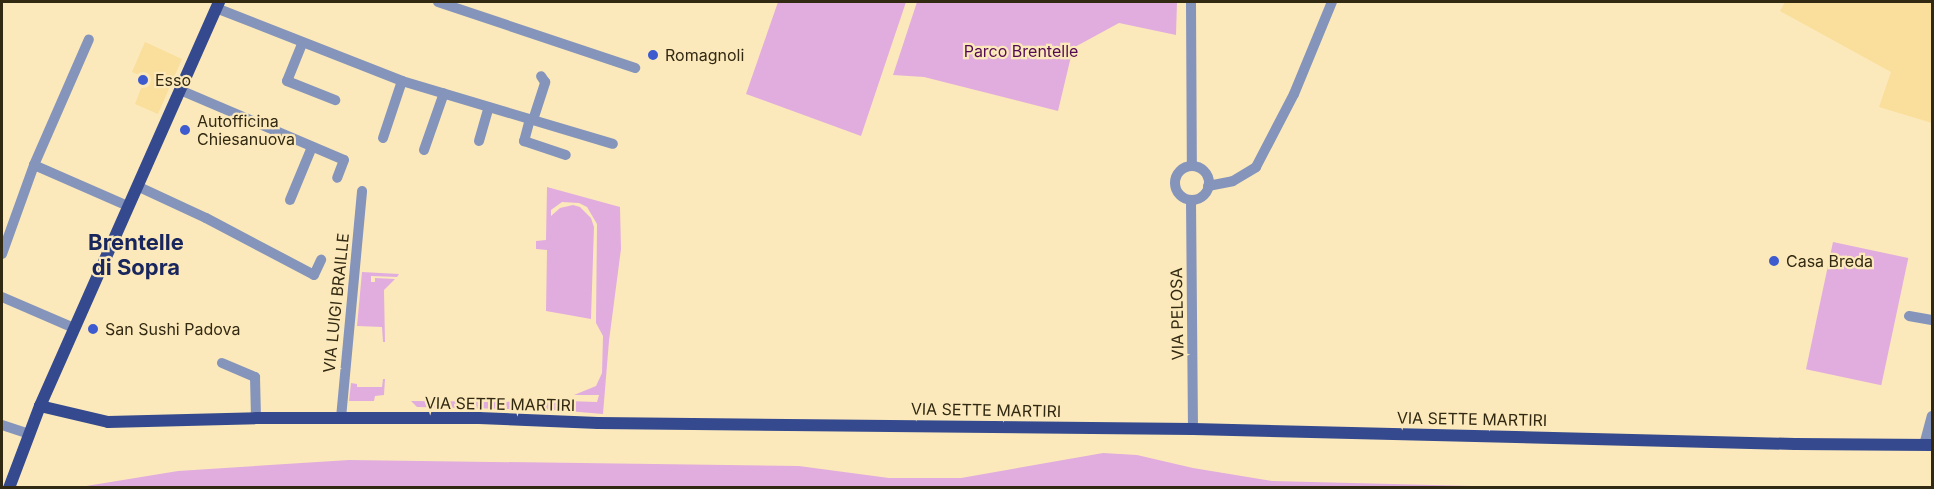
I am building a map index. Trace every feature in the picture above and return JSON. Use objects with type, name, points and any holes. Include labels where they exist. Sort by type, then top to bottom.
[{"type":"main road","points":[[9,488],[40,406],[218,5]]},
{"type":"main road","name":"VIA SETTE MARTIRI","points":[[40,406],[108,422],[341,418],[1193,429],[1928,445]]},
{"type":"street","points":[[438,2],[635,68]]},
{"type":"street","points":[[1191,2],[1192,166]]},
{"type":"street","points":[[1208,186],[1233,181],[1256,167],[1294,94],[1332,2]]},
{"type":"street","points":[[218,5],[302,44],[402,81],[613,144]]},
{"type":"street","points":[[2,254],[34,165],[89,39]]},
{"type":"street","points":[[302,44],[287,81],[335,100]]},
{"type":"street","points":[[541,76],[545,82],[524,141],[566,155]]},
{"type":"street","points":[[383,138],[402,81]]},
{"type":"street","points":[[180,90],[344,160],[336,178]]},
{"type":"street","points":[[424,150],[444,93]]},
{"type":"street","points":[[479,141],[489,107]]},
{"type":"street","points":[[290,200],[312,147]]},
{"type":"street","points":[[34,165],[128,206]]},
{"type":"street","points":[[1192,166],[1204,171],[1208,186],[1203,195],[1191,200],[1181,196],[1175,183],[1178,173],[1192,166]]},
{"type":"street","points":[[137,186],[206,218],[314,275],[321,260]]},
{"type":"street","name":"VIA LUIGI BRAILLE","points":[[341,418],[362,191]]},
{"type":"street","name":"VIA PELOSA","points":[[1191,200],[1193,429]]},
{"type":"street","points":[[2,297],[74,328]]},
{"type":"street","points":[[1909,316],[1932,320]]},
{"type":"street","points":[[222,363],[255,377],[256,418]]},
{"type":"street","points":[[1928,445],[1932,416]]},
{"type":"street","points":[[2,426],[29,434]]},
{"type":"shaded area","points":[[1785,2],[1932,2],[1932,123],[1879,107],[1891,72],[1780,11]]},
{"type":"shaded area","points":[[145,42],[182,59],[158,114],[135,104],[145,78],[132,72]]},
{"type":"green space","points":[[778,2],[906,2],[861,136],[746,94]]},
{"type":"green space","name":"Parco Brentelle","points":[[917,2],[1177,2],[1176,35],[1119,23],[1073,48],[1058,111],[924,77],[893,75]]},
{"type":"green space","points":[[547,187],[620,207],[621,249],[609,341],[603,414],[567,411],[568,401],[597,402],[599,395],[574,395],[596,386],[602,373],[603,336],[596,323],[597,224],[587,207],[579,203],[562,202],[551,210],[551,216],[560,208],[573,205],[580,207],[591,218],[594,227],[591,319],[546,311],[547,250],[536,249],[536,241],[546,240]]},
{"type":"green space","points":[[1833,242],[1908,258],[1881,385],[1806,369]]},
{"type":"green space","points":[[362,272],[399,274],[397,277],[371,276],[371,282],[375,282],[375,278],[395,279],[384,290],[385,342],[383,342],[382,327],[357,326]]},
{"type":"green space","points":[[383,379],[385,379],[384,395],[375,396],[374,401],[349,401],[351,383],[357,384],[357,387],[382,387]]},
{"type":"green space","points":[[411,401],[559,402],[558,410],[417,407]]},
{"type":"green space","points":[[1103,453],[1137,455],[1193,468],[1272,481],[1513,487],[80,487],[178,471],[349,460],[799,466],[889,478],[961,478]]},
{"type":"place","name":"Romagnoli","points":[[653,55]]},
{"type":"place","name":"Esso","points":[[143,80]]},
{"type":"place","name":"Autofficina Chiesanuova","points":[[185,130]]},
{"type":"place","name":"Casa Breda","points":[[1774,261]]},
{"type":"place","name":"San Sushi Padova","points":[[93,329]]},
{"type":"district","name":"Brentelle di Sopra","points":[[136,254]]}]
